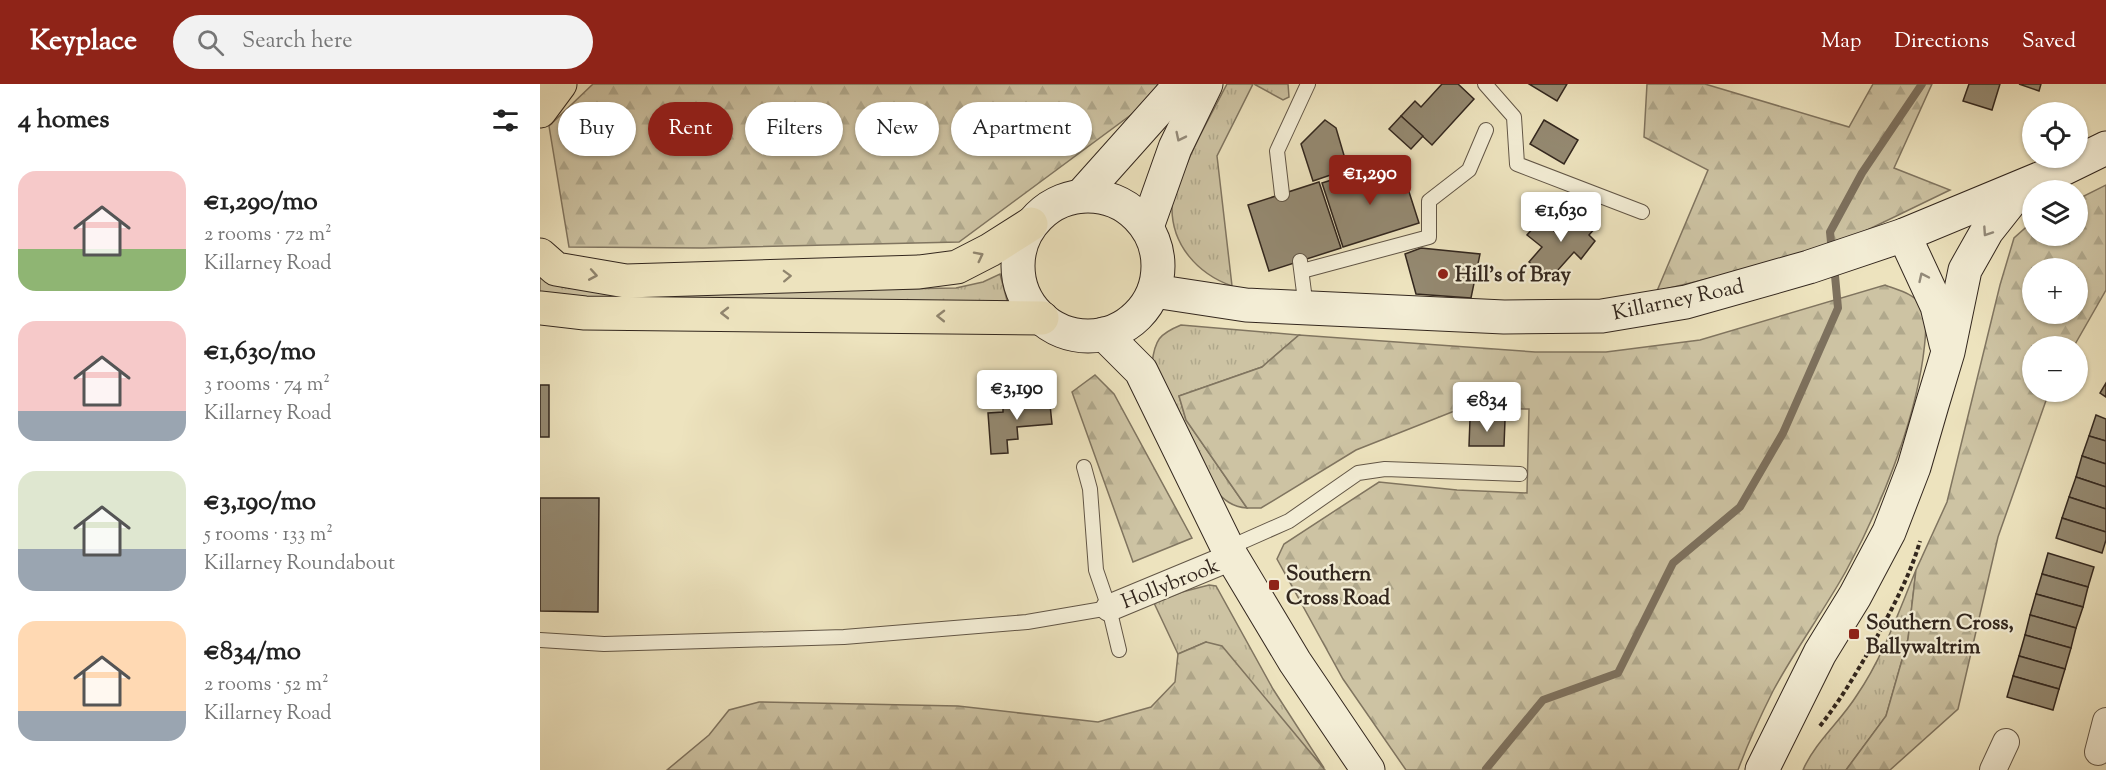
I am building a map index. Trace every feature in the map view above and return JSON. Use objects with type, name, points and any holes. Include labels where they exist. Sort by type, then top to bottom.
[{"type":"highway","points":[[540,111],[560,84]]},
{"type":"highway","points":[[540,255],[556,269],[626,281],[919,272],[957,267],[990,250],[1031,224]]},
{"type":"highway","points":[[540,308],[585,313],[1042,318]]},
{"type":"main road","points":[[1082,196],[1181,84]]},
{"type":"main road","points":[[1147,227],[1175,148],[1206,84]]},
{"type":"main road","name":"Killarney Road","points":[[2036,180],[2106,148]]},
{"type":"main road","name":"Killarney Road","points":[[1145,304],[1246,305],[1504,317],[1602,316],[1686,302],[1809,267],[1904,235],[2022,186]]},
{"type":"main road","points":[[1762,770],[1820,653],[1855,596],[1889,532],[1914,467],[1948,352],[1965,270],[1987,231],[2022,187]]},
{"type":"main road","points":[[1141,371],[1145,304],[1158,264],[1155,245],[1147,227],[1126,207],[1105,198],[1082,196],[1054,204],[1031,224],[1021,244],[1018,267],[1023,291],[1031,306],[1042,318],[1070,333],[1087,336],[1104,334],[1122,327],[1145,304]]},
{"type":"main road","points":[[1904,235],[1937,306],[1948,352]]},
{"type":"main road","points":[[1104,334],[1141,371],[1230,553],[1295,662],[1368,770]]},
{"type":"street","name":"Hollybrook","points":[[1108,608],[1230,553]]},
{"type":"street","points":[[2098,752],[2106,724]]},
{"type":"street","points":[[1993,770],[2006,742]]},
{"type":"lane","points":[[1282,194],[1277,151],[1308,84]]},
{"type":"lane","points":[[1485,84],[1514,117],[1517,164],[1642,212]]},
{"type":"lane","points":[[1306,308],[1301,266],[1429,237],[1429,201],[1469,170],[1486,130]]},
{"type":"lane","points":[[1084,467],[1090,489],[1096,570],[1119,651]]},
{"type":"lane","points":[[1230,553],[1289,521],[1358,473],[1385,469],[1520,474]]},
{"type":"lane","points":[[540,640],[628,644],[844,637],[1027,622],[1108,608]]},
{"type":"green space","points":[[593,84],[1158,84],[1147,103],[1092,144],[1092,102],[951,102],[951,156],[1075,156],[959,242],[703,248],[569,247],[549,126],[558,117],[558,156],[636,156],[636,102],[574,102]]},
{"type":"green space","points":[[1227,84],[1253,84],[1217,156],[1232,286],[1208,274],[1189,256],[1176,233],[1172,206],[1189,158]]},
{"type":"green space","points":[[1254,84],[1288,84],[1289,97],[1283,100]]},
{"type":"green space","points":[[1647,84],[1705,84],[1849,127],[1873,84],[1932,84],[1894,168],[1950,190],[1824,251],[1657,291],[1708,170],[1644,137]]},
{"type":"green space","points":[[2106,185],[2106,290],[2088,322],[2088,258],[2022,258],[2022,324],[2087,324],[2080,336],[2022,336],[2022,402],[2045,402],[1998,537],[1958,709],[1890,770],[1846,770],[1886,716],[1908,639],[1916,570],[1947,502],[2000,285],[2014,238],[2022,231],[2022,246],[2088,246],[2088,194]]},
{"type":"green space","points":[[540,269],[628,293],[956,288],[983,282],[1000,274],[1008,304],[540,300]]},
{"type":"green space","points":[[1885,285],[1917,300],[1925,317],[1925,345],[1912,412],[1894,467],[1859,547],[1773,691],[1738,770],[1406,770],[1343,679],[1277,559],[1284,544],[1379,482],[1457,490],[1527,493],[1529,409],[1462,408],[1356,450],[1261,508],[1247,508],[1186,420],[1179,396],[1262,367],[1299,335],[1535,352],[1606,352],[1700,340]]},
{"type":"green space","points":[[1181,325],[1299,335],[1262,367],[1179,396],[1186,420],[1247,508],[1229,502],[1214,489],[1152,363],[1159,339]]},
{"type":"green space","points":[[1095,375],[1114,394],[1192,538],[1133,562],[1072,392]]},
{"type":"green space","points":[[1916,570],[1908,639],[1886,716],[1846,770],[1803,770],[1814,750],[1851,705],[1875,665]]},
{"type":"green space","points":[[1209,585],[1216,586],[1273,689],[1324,768],[1206,642],[1178,654],[1154,603]]},
{"type":"green space","points":[[1206,642],[1222,646],[1325,770],[667,770],[709,735],[729,710],[759,702],[958,706],[1098,722],[1151,707],[1175,682],[1178,654]]},
{"type":"building","points":[[1442,84],[1458,84],[1474,99],[1432,145],[1401,116],[1415,101],[1421,107]]},
{"type":"building","points":[[1529,84],[1567,84],[1557,101]]},
{"type":"building","points":[[1969,84],[2000,84],[1992,110],[1963,101]]},
{"type":"building","points":[[2019,84],[2041,84],[2039,91]]},
{"type":"building","points":[[1401,116],[1423,136],[1411,149],[1389,129]]},
{"type":"building","points":[[1325,120],[1336,128],[1348,169],[1313,181],[1301,144]]},
{"type":"building","points":[[1544,120],[1578,140],[1564,164],[1530,144]]},
{"type":"building","points":[[1402,170],[1419,223],[1343,247],[1322,183],[1360,171],[1364,182]]},
{"type":"building","points":[[1319,182],[1341,248],[1269,271],[1248,205]]},
{"type":"building","points":[[1575,209],[1596,227],[1589,235],[1595,241],[1581,259],[1574,252],[1549,280],[1529,262],[1542,247],[1527,235],[1541,219],[1555,232]]},
{"type":"building","name":"Hill's of Bray","points":[[1421,248],[1480,254],[1471,298],[1416,294],[1405,254]]},
{"type":"building","points":[[2106,383],[2106,397],[2100,393]]},
{"type":"building","points":[[540,385],[549,385],[549,437],[540,437]]},
{"type":"building","points":[[1049,395],[1052,424],[1017,427],[1018,439],[1007,440],[1008,453],[991,454],[988,413],[1003,412],[1003,404],[1025,403],[1024,397]]},
{"type":"building","points":[[2096,415],[2106,419],[2106,441],[2089,436]]},
{"type":"building","points":[[1470,419],[1505,420],[1504,446],[1469,446]]},
{"type":"building","points":[[2089,436],[2106,441],[2106,464],[2082,456]]},
{"type":"building","points":[[2082,456],[2106,464],[2106,487],[2076,477]]},
{"type":"building","points":[[2076,477],[2106,487],[2106,509],[2069,497]]},
{"type":"building","points":[[2069,497],[2106,509],[2106,532],[2062,518]]},
{"type":"building","points":[[540,498],[599,498],[598,612],[540,611]]},
{"type":"building","points":[[2062,518],[2106,532],[2102,553],[2056,538]]},
{"type":"building","points":[[2048,553],[2094,567],[2088,587],[2042,574]]},
{"type":"building","points":[[2042,574],[2088,587],[2083,607],[2036,594]]},
{"type":"building","points":[[2036,594],[2083,607],[2076,628],[2030,615]]},
{"type":"building","points":[[2030,615],[2076,628],[2071,648],[2025,635]]},
{"type":"building","points":[[2025,635],[2071,648],[2065,669],[2019,656]]},
{"type":"building","points":[[2019,656],[2065,669],[2059,689],[2013,676]]},
{"type":"building","points":[[2013,676],[2059,689],[2053,710],[2007,697]]},
{"type":"waterway","points":[[1832,252],[1830,232],[1862,173],[1922,84]]},
{"type":"waterway","points":[[1486,769],[1543,700],[1618,673],[1673,563],[1740,507],[1783,433],[1838,308],[1834,265]]},
{"type":"place","name":"Hill's of Bray","points":[[1443,274]]},
{"type":"place","name":"Southern Cross Road","points":[[1274,585]]},
{"type":"place","name":"Southern Cross, Ballywaltrim","points":[[1854,634]]}]
